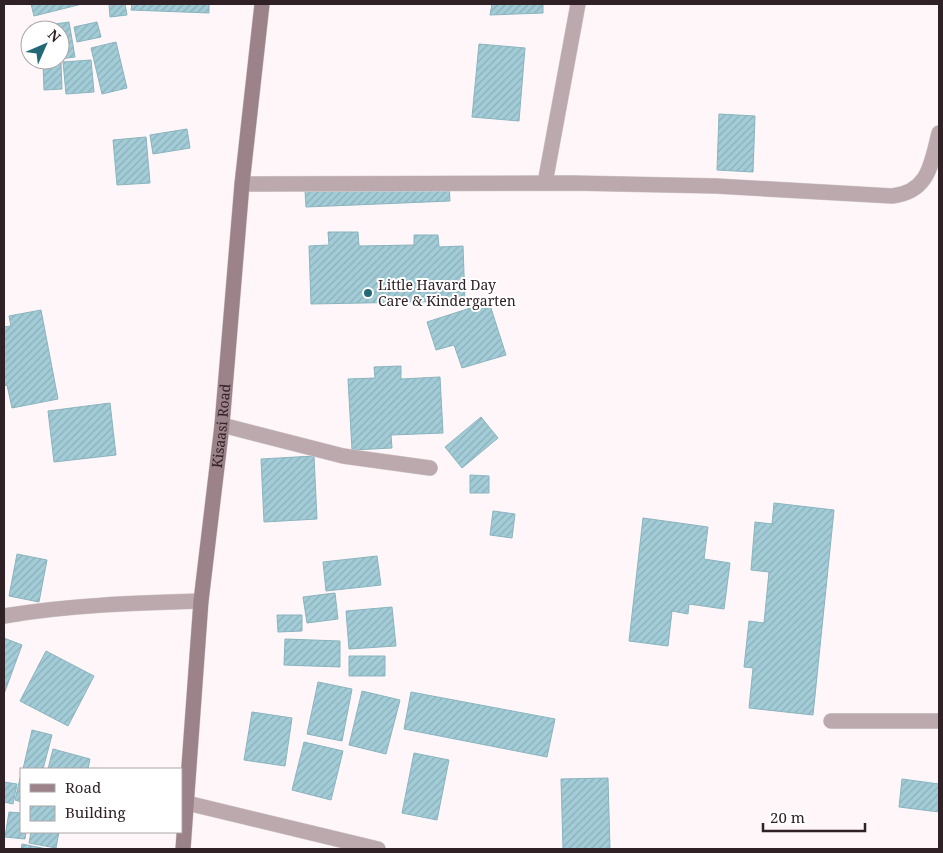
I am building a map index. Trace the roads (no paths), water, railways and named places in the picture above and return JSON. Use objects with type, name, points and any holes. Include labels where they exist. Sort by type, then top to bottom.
[{"type":"main road","name":"Kisaasi Road","points":[[183,849],[201,601],[222,425],[242,184],[262,4]]},
{"type":"street","points":[[545,182],[578,4]]},
{"type":"street","points":[[242,184],[545,182],[716,186],[892,196],[906,194],[918,187],[929,170],[939,133]]},
{"type":"street","points":[[222,425],[343,456],[430,468]]},
{"type":"street","points":[[4,616],[46,609],[201,601]]},
{"type":"street","points":[[831,721],[939,721]]},
{"type":"street","points":[[187,803],[378,849]]},
{"type":"place","name":"Little Havard Day Care & Kindergarten","points":[[368,293]]}]
